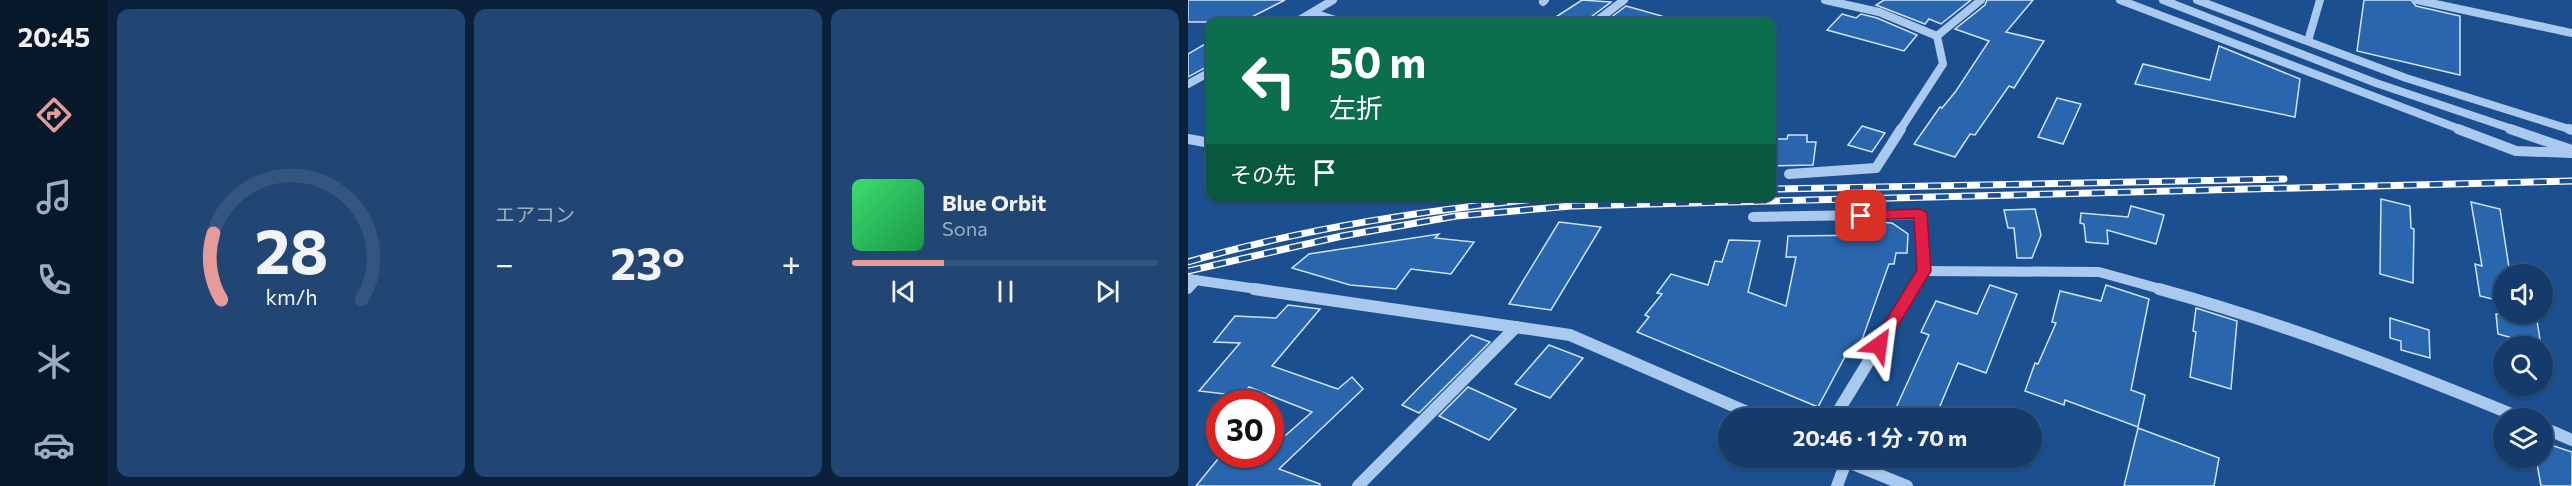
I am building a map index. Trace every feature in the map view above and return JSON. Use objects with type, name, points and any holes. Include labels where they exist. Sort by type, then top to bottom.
[{"type":"street","points":[[1304,18],[1333,0]]},
{"type":"street","points":[[1600,18],[1624,0]]},
{"type":"street","points":[[1825,0],[1879,12],[1937,36]]},
{"type":"street","points":[[1937,36],[1981,0]]},
{"type":"street","points":[[2120,0],[2516,151],[2572,151]]},
{"type":"street","points":[[2163,0],[2376,83],[2572,151]]},
{"type":"street","points":[[2197,0],[2406,78],[2572,130]]},
{"type":"street","points":[[2308,41],[2320,0]]},
{"type":"street","points":[[2417,0],[2572,33]]},
{"type":"street","points":[[1313,13],[1329,18]]},
{"type":"street","points":[[1789,174],[1876,168],[1943,64],[1937,36]]},
{"type":"street","points":[[1188,84],[1206,74]]},
{"type":"street","points":[[1188,139],[1206,142]]},
{"type":"street","points":[[1753,217],[1920,213],[1924,271],[1840,408]]},
{"type":"street","points":[[1924,271],[2023,270],[2099,273],[2232,309],[2401,369],[2497,408]]},
{"type":"street","points":[[1188,289],[1192,279],[1570,334],[1738,408]]},
{"type":"street","points":[[1358,486],[1516,327]]},
{"type":"street","points":[[2553,432],[2572,440]]},
{"type":"street","points":[[1837,486],[1840,468]]},
{"type":"street","points":[[1862,468],[1907,486]]},
{"type":"building","points":[[1188,0],[1285,0],[1250,18],[1206,18],[1206,22],[1188,22]]},
{"type":"building","points":[[1582,0],[1611,2],[1591,18],[1554,18]]},
{"type":"building","points":[[1884,0],[1971,0],[1941,24],[1929,19],[1925,24],[1876,5]]},
{"type":"building","points":[[1987,0],[2033,0],[2006,32],[2044,41],[2014,88],[2009,86],[1975,135],[1970,134],[1955,157],[1914,144],[1940,107],[1942,108],[1956,91],[1989,41],[1955,29],[1985,5]]},
{"type":"building","points":[[2364,0],[2411,0],[2416,6],[2460,16],[2460,75],[2357,51]]},
{"type":"building","points":[[1626,6],[1662,16],[1662,18],[1610,18]]},
{"type":"building","points":[[1842,14],[1856,18],[1861,14],[1877,18],[1917,35],[1904,51],[1827,30]]},
{"type":"building","points":[[1206,43],[1206,67],[1188,77],[1188,54]]},
{"type":"building","points":[[2219,46],[2300,79],[2295,117],[2135,84],[2143,64],[2210,80]]},
{"type":"building","points":[[2057,98],[2081,104],[2063,144],[2038,137]]},
{"type":"building","points":[[1862,126],[1885,133],[1872,152],[1848,145]]},
{"type":"building","points":[[1788,135],[1807,135],[1807,142],[1816,142],[1813,165],[1776,166],[1776,139],[1787,139]]},
{"type":"building","points":[[2381,199],[2410,206],[2411,228],[2414,229],[2413,283],[2380,274]]},
{"type":"building","points":[[2471,202],[2500,209],[2508,264],[2493,264],[2493,299],[2480,296],[2475,264],[2482,266]]},
{"type":"building","points":[[2131,206],[2164,215],[2156,244],[2107,230],[2108,244],[2086,242],[2084,224],[2080,223],[2081,213],[2128,217]]},
{"type":"building","points":[[2035,209],[2041,235],[2032,258],[2017,258],[2014,228],[2008,228],[2004,210]]},
{"type":"building","points":[[1559,222],[1601,227],[1551,310],[1509,304]]},
{"type":"building","points":[[1874,222],[1892,223],[1908,234],[1907,253],[1896,253],[1894,264],[1889,264],[1863,337],[1853,355],[1847,353],[1818,407],[1637,332],[1649,317],[1645,315],[1662,294],[1657,293],[1671,274],[1708,285],[1715,261],[1722,262],[1729,240],[1760,241],[1748,292],[1786,306],[1796,257],[1786,257],[1788,236],[1876,235]]},
{"type":"building","points":[[1439,234],[1435,238],[1474,242],[1451,274],[1411,269],[1396,289],[1350,285],[1292,268],[1309,254]]},
{"type":"building","points":[[1990,285],[2017,294],[1986,373],[1958,363],[1939,408],[1896,408],[1929,335],[1921,332],[1936,301],[1977,314]]},
{"type":"building","points":[[2106,285],[2149,299],[2131,390],[2145,395],[2138,427],[2065,400],[2064,405],[2025,391],[2035,363],[2038,364],[2056,323],[2052,322],[2060,291],[2101,301]]},
{"type":"building","points":[[1288,305],[1320,309],[1272,366],[1338,389],[1352,377],[1363,389],[1284,464],[1284,437],[1312,412],[1284,401],[1284,390],[1257,390],[1249,387],[1247,390],[1199,391],[1240,343],[1214,342],[1235,316],[1276,318]]},
{"type":"building","points":[[2196,308],[2237,321],[2231,389],[2190,377],[2196,332],[2193,331]]},
{"type":"building","points":[[2390,318],[2429,330],[2430,358],[2401,350],[2401,341],[2390,338]]},
{"type":"building","points":[[2497,324],[2538,324],[2539,336],[2505,336],[2498,334]]},
{"type":"building","points":[[1471,335],[1490,342],[1419,413],[1402,405]]},
{"type":"building","points":[[1549,345],[1583,358],[1550,398],[1515,384]]},
{"type":"building","points":[[1468,387],[1516,409],[1489,440],[1439,416]]},
{"type":"building","points":[[2138,428],[2219,458],[2214,486],[2124,486]]},
{"type":"building","points":[[2553,446],[2572,452],[2572,486],[2541,486],[2538,468],[2553,468]]},
{"type":"building","points":[[1211,468],[1280,468],[1320,484],[1320,486],[1196,486]]},
{"type":"railway","points":[[1776,189],[2284,179]]},
{"type":"railway","points":[[1776,201],[2572,181]]},
{"type":"railway","points":[[1188,262],[1281,238],[1374,220],[1520,201]]},
{"type":"railway","points":[[1188,271],[1342,236],[1456,216],[1571,206],[1771,201]]},
{"type":"route","points":[[1861,216],[1920,213],[1924,271],[1879,345]]}]
